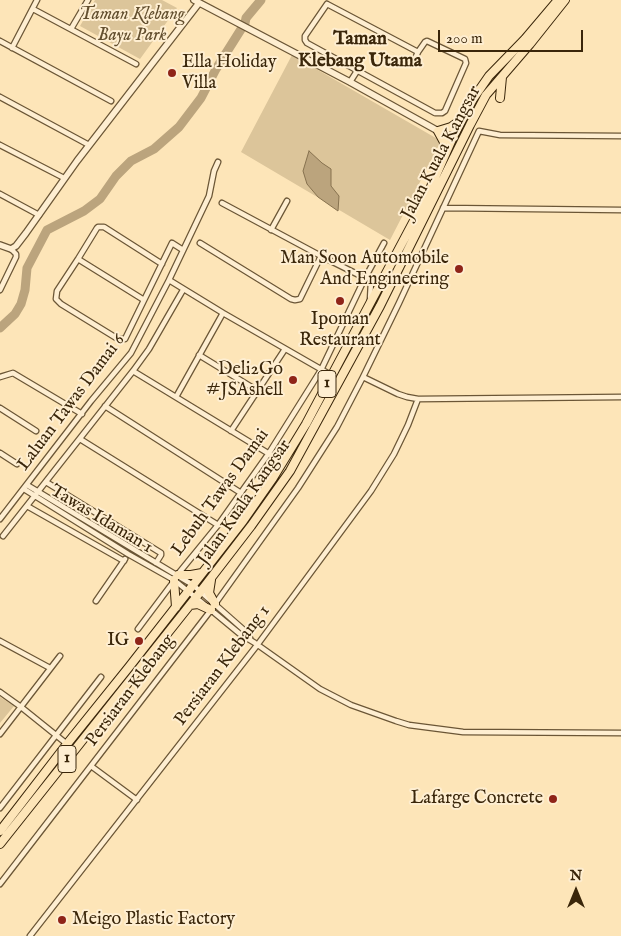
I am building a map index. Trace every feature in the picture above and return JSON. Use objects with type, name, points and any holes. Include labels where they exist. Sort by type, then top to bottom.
[{"type":"highway","name":"Jalan Kuala Kangsar","points":[[0,831],[243,521],[273,478],[306,424],[426,198],[473,99],[489,76],[525,39],[558,0]]},
{"type":"highway","name":"Jalan Kuala Kangsar","points":[[0,844],[190,605],[282,483],[301,452],[380,306],[486,95],[565,0]]},
{"type":"highway","points":[[500,98],[502,77]]},
{"type":"highway","points":[[444,158],[444,142],[438,131],[451,127],[463,119]]},
{"type":"highway","points":[[437,190],[451,155],[454,138],[460,135],[472,120]]},
{"type":"highway","points":[[273,478],[274,464],[271,455],[280,455],[292,447]]},
{"type":"highway","points":[[282,483],[284,470],[282,463],[290,462],[297,453],[301,452]]},
{"type":"highway","points":[[176,607],[176,578],[202,573]]},
{"type":"highway","points":[[190,605],[198,604],[213,607],[209,594],[211,578]]},
{"type":"street","points":[[12,48],[38,0]]},
{"type":"street","points":[[71,29],[88,0]]},
{"type":"street","points":[[11,249],[26,234],[64,178],[196,1],[454,138]]},
{"type":"street","points":[[414,60],[427,41],[466,60],[445,111],[442,113],[435,113],[357,71],[307,43],[304,40],[304,36],[327,4],[418,52]]},
{"type":"street","points":[[32,9],[136,64]]},
{"type":"street","points":[[0,41],[110,101]]},
{"type":"street","points":[[350,82],[357,71]]},
{"type":"street","points":[[0,98],[89,145]]},
{"type":"street","name":"Persiaran Klebang","points":[[0,884],[213,607],[314,465],[337,427],[363,377],[479,131],[500,135],[621,136]]},
{"type":"street","points":[[0,146],[64,178]]},
{"type":"street","name":"Laluan Tawas Damai 6","points":[[0,520],[2,512],[25,487],[131,353],[169,280],[209,196],[214,170],[218,162]]},
{"type":"street","points":[[0,194],[39,215]]},
{"type":"street","points":[[271,230],[287,201]]},
{"type":"street","points":[[222,203],[371,281],[384,275]]},
{"type":"street","points":[[443,208],[621,210]]},
{"type":"street","points":[[162,264],[100,226],[57,291],[56,299],[61,304],[122,340],[125,338],[162,264],[172,243],[183,250]]},
{"type":"street","points":[[200,243],[295,300],[300,298],[321,256]]},
{"type":"street","name":"Lebuh Tawas Damai","points":[[138,629],[271,455],[322,370],[365,278],[384,243]]},
{"type":"street","points":[[0,245],[11,249],[16,254],[0,290]]},
{"type":"street","points":[[78,259],[154,309]]},
{"type":"street","points":[[169,280],[331,376]]},
{"type":"street","points":[[369,304],[371,281]]},
{"type":"street","name":"Laluan Tawas Damai 6","points":[[3,536],[133,371],[149,349],[183,290]]},
{"type":"street","points":[[176,397],[223,313]]},
{"type":"street","points":[[231,431],[285,349]]},
{"type":"street","points":[[199,355],[258,390]]},
{"type":"street","points":[[133,371],[282,463]]},
{"type":"street","points":[[0,377],[13,374],[82,414]]},
{"type":"street","points":[[363,377],[407,398],[418,399],[621,397]]},
{"type":"street","name":"Persiaran Klebang 1","points":[[30,936],[258,644],[371,491],[394,454],[418,399]]},
{"type":"street","points":[[105,406],[241,493]]},
{"type":"street","points":[[0,408],[36,431]]},
{"type":"street","points":[[80,439],[218,525]]},
{"type":"street","points":[[0,454],[17,464]]},
{"type":"street","points":[[46,482],[161,553],[156,563]]},
{"type":"street","name":"Tawas Idaman 1","points":[[25,487],[128,554],[176,578],[191,588]]},
{"type":"street","name":"Tawas Idaman 1","points":[[36,494],[156,563],[191,588]]},
{"type":"street","points":[[27,506],[124,561]]},
{"type":"street","points":[[101,537],[111,522]]},
{"type":"street","points":[[96,601],[128,554]]},
{"type":"street","points":[[191,588],[198,594]]},
{"type":"street","points":[[191,588],[234,629],[320,689],[351,705],[409,725],[463,732],[621,733]]},
{"type":"street","points":[[0,641],[50,668]]},
{"type":"street","points":[[0,734],[60,656]]},
{"type":"street","points":[[0,808],[102,678]]},
{"type":"street","points":[[0,692],[67,744]]},
{"type":"street","points":[[91,766],[137,800]]},
{"type":"green space","name":"Taman Klebang Bayu Park","points":[[95,0],[162,0],[177,8],[140,59],[80,26]]},
{"type":"green space","points":[[292,55],[441,141],[390,240],[241,152]]},
{"type":"green space","points":[[0,697],[14,706],[0,723]]},
{"type":"shaded area","points":[[309,151],[331,169],[331,186],[339,196],[338,211],[318,197],[307,184],[303,171]]},
{"type":"waterway","points":[[0,328],[15,314],[21,304],[25,290],[27,268],[47,230],[84,211],[100,199],[116,176],[131,161],[154,149],[179,127],[201,98],[216,69],[245,23],[246,18],[261,0]]},
{"type":"place","name":"Ella Holiday Villa","points":[[172,73]]},
{"type":"place","name":"Man Soon Automobile And Engineering","points":[[459,269]]},
{"type":"place","name":"Ipoman Restaurant","points":[[340,301]]},
{"type":"place","name":"Deli2Go #JSAshell","points":[[293,380]]},
{"type":"place","name":"IG","points":[[139,641]]},
{"type":"place","name":"Lafarge Concrete","points":[[553,799]]},
{"type":"place","name":"Meigo Plastic Factory","points":[[62,920]]},
{"type":"district","name":"Taman Klebang Utama","points":[[360,51]]}]
